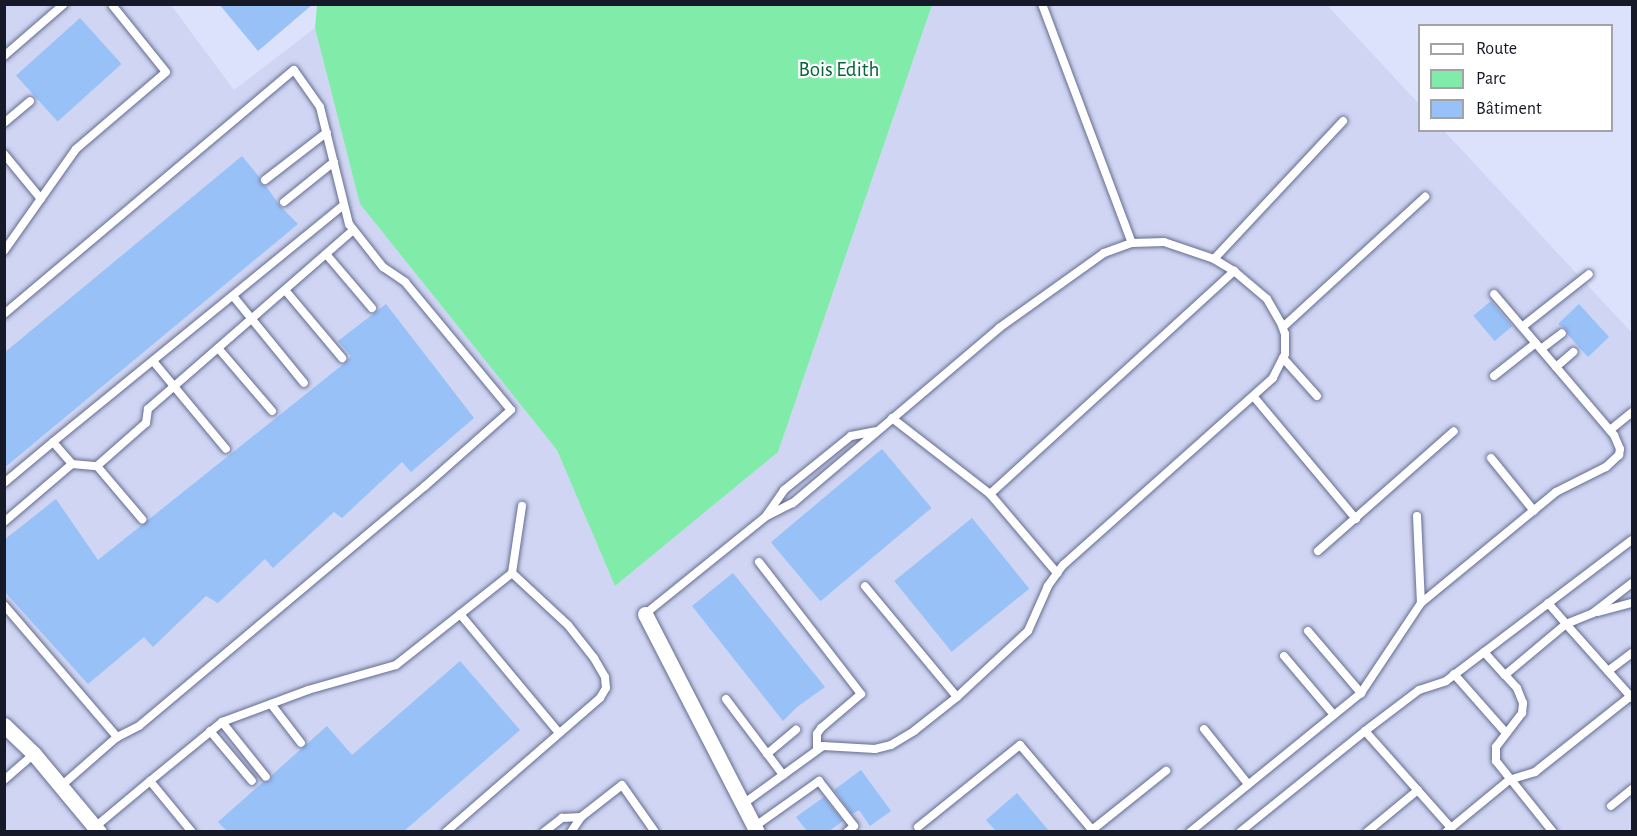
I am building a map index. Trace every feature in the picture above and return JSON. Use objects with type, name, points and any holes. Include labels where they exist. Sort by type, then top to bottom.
[{"type":"street","points":[[645,614],[756,829]]},
{"type":"street","points":[[4,725],[34,754],[97,829]]},
{"type":"lane","points":[[4,56],[64,4]]},
{"type":"lane","points":[[1041,4],[1132,243]]},
{"type":"lane","points":[[4,251],[76,149],[166,72],[113,6]]},
{"type":"lane","points":[[4,314],[294,70],[320,107],[344,205],[354,230],[383,267],[405,282],[511,410],[425,486],[147,719],[117,737],[61,786]]},
{"type":"lane","points":[[4,123],[30,101]]},
{"type":"lane","points":[[1214,259],[1343,121]]},
{"type":"lane","points":[[266,180],[327,132]]},
{"type":"lane","points":[[4,154],[41,198]]},
{"type":"lane","points":[[284,202],[334,162]]},
{"type":"lane","points":[[1282,327],[1425,197]]},
{"type":"lane","points":[[4,483],[344,205]]},
{"type":"lane","points":[[97,466],[146,423],[148,409],[354,230]]},
{"type":"lane","points":[[645,614],[765,517],[793,503],[999,328],[1104,253],[1132,243],[1172,244],[1214,259],[1234,271],[1267,299],[1282,327],[1286,346],[1273,378],[1058,573],[1048,586],[1028,631],[957,697],[914,731],[891,745],[875,750],[831,745],[817,748],[743,804]]},
{"type":"lane","points":[[326,254],[372,308]]},
{"type":"lane","points":[[990,494],[1234,271]]},
{"type":"lane","points":[[1522,327],[1589,274]]},
{"type":"lane","points":[[285,290],[342,358]]},
{"type":"lane","points":[[1190,831],[1361,693],[1421,603],[1556,492],[1614,461],[1620,449],[1610,430],[1494,294]]},
{"type":"lane","points":[[233,296],[304,383]]},
{"type":"lane","points":[[1494,376],[1538,346],[1562,333]]},
{"type":"lane","points":[[218,348],[272,411]]},
{"type":"lane","points":[[1556,367],[1574,352]]},
{"type":"lane","points":[[1283,358],[1317,396]]},
{"type":"lane","points":[[153,361],[226,450]]},
{"type":"lane","points":[[1254,397],[1356,519]]},
{"type":"lane","points":[[1610,430],[1632,412]]},
{"type":"lane","points":[[892,418],[990,494],[1058,573]]},
{"type":"lane","points":[[765,517],[784,490],[850,436],[876,431]]},
{"type":"lane","points":[[1318,550],[1455,432]]},
{"type":"lane","points":[[53,442],[72,464],[97,466],[142,519]]},
{"type":"lane","points":[[1491,458],[1534,511]]},
{"type":"lane","points":[[4,522],[72,464]]},
{"type":"lane","points":[[97,829],[150,781],[222,722],[308,690],[396,665],[512,573],[522,506]]},
{"type":"lane","points":[[1417,516],[1421,603]]},
{"type":"lane","points":[[1240,831],[1365,730],[1419,690],[1446,681],[1632,540]]},
{"type":"lane","points":[[759,562],[861,693],[821,728],[817,734],[817,748]]},
{"type":"lane","points":[[446,831],[600,698],[607,682],[594,658],[568,625],[512,573]]},
{"type":"lane","points":[[1593,613],[1632,583]]},
{"type":"lane","points":[[865,586],[957,697]]},
{"type":"lane","points":[[1365,730],[1418,790],[1449,830],[1509,780],[1535,772],[1632,696],[1548,603]]},
{"type":"lane","points":[[1505,675],[1566,624],[1593,613],[1632,603]]},
{"type":"lane","points":[[4,605],[117,737]]},
{"type":"lane","points":[[460,614],[559,733]]},
{"type":"lane","points":[[1308,631],[1361,693]]},
{"type":"lane","points":[[1484,652],[1521,694],[1523,703],[1522,713],[1494,753],[1496,761],[1509,780],[1553,831]]},
{"type":"lane","points":[[1608,671],[1632,653]]},
{"type":"lane","points":[[1284,656],[1334,715]]},
{"type":"lane","points":[[1454,674],[1506,734]]},
{"type":"lane","points":[[726,699],[783,775]]},
{"type":"lane","points":[[271,704],[301,743]]},
{"type":"lane","points":[[222,722],[266,777]]},
{"type":"lane","points":[[1204,729],[1248,784]]},
{"type":"lane","points":[[766,754],[796,730]]},
{"type":"lane","points":[[210,731],[252,781]]},
{"type":"lane","points":[[918,827],[1020,745],[1093,831],[1166,771]]},
{"type":"lane","points":[[4,780],[34,754]]},
{"type":"lane","points":[[150,781],[192,831]]},
{"type":"lane","points":[[756,829],[819,781],[854,826],[847,831]]},
{"type":"lane","points":[[571,831],[581,817],[622,785],[656,831]]},
{"type":"lane","points":[[1611,806],[1632,789]]},
{"type":"lane","points":[[1367,831],[1418,790]]},
{"type":"lane","points":[[544,831],[562,818],[581,817]]},
{"type":"shaded area","points":[[5,5],[171,5],[234,90],[315,28],[360,204],[557,450],[615,586],[778,452],[932,5],[1327,5],[1418,103],[1418,132],[1445,132],[1632,333],[1632,831],[5,832]]},
{"type":"green space","name":"Bois Edith","points":[[317,5],[932,5],[778,452],[615,586],[557,450],[360,204],[315,28]]},
{"type":"building","points":[[219,4],[313,4],[258,51]]},
{"type":"building","points":[[80,18],[121,64],[58,122],[16,76]]},
{"type":"building","points":[[242,156],[260,178],[261,184],[266,186],[280,206],[298,224],[4,468],[4,353]]},
{"type":"building","points":[[1491,301],[1512,326],[1495,341],[1473,316]]},
{"type":"building","points":[[386,304],[474,418],[411,472],[402,462],[342,518],[334,512],[273,568],[265,559],[218,603],[206,596],[153,647],[144,637],[88,684],[4,591],[4,540],[56,499],[98,560],[346,362],[351,356],[338,341]]},
{"type":"building","points":[[1579,304],[1609,337],[1588,357],[1568,335],[1566,329],[1558,324]]},
{"type":"building","points":[[882,449],[931,508],[820,601],[771,542]]},
{"type":"building","points":[[972,518],[1029,589],[952,652],[894,581]]},
{"type":"building","points":[[733,573],[825,687],[797,707],[783,721],[692,606]]},
{"type":"building","points":[[460,661],[520,730],[404,831],[227,831],[218,822],[263,782],[270,781],[272,775],[327,726],[352,755]]},
{"type":"building","points":[[861,770],[891,811],[870,826],[859,810],[852,814],[834,790]]},
{"type":"building","points":[[1017,793],[1049,831],[996,831],[986,820]]},
{"type":"building","points":[[824,797],[843,821],[829,831],[807,831],[796,817]]}]
